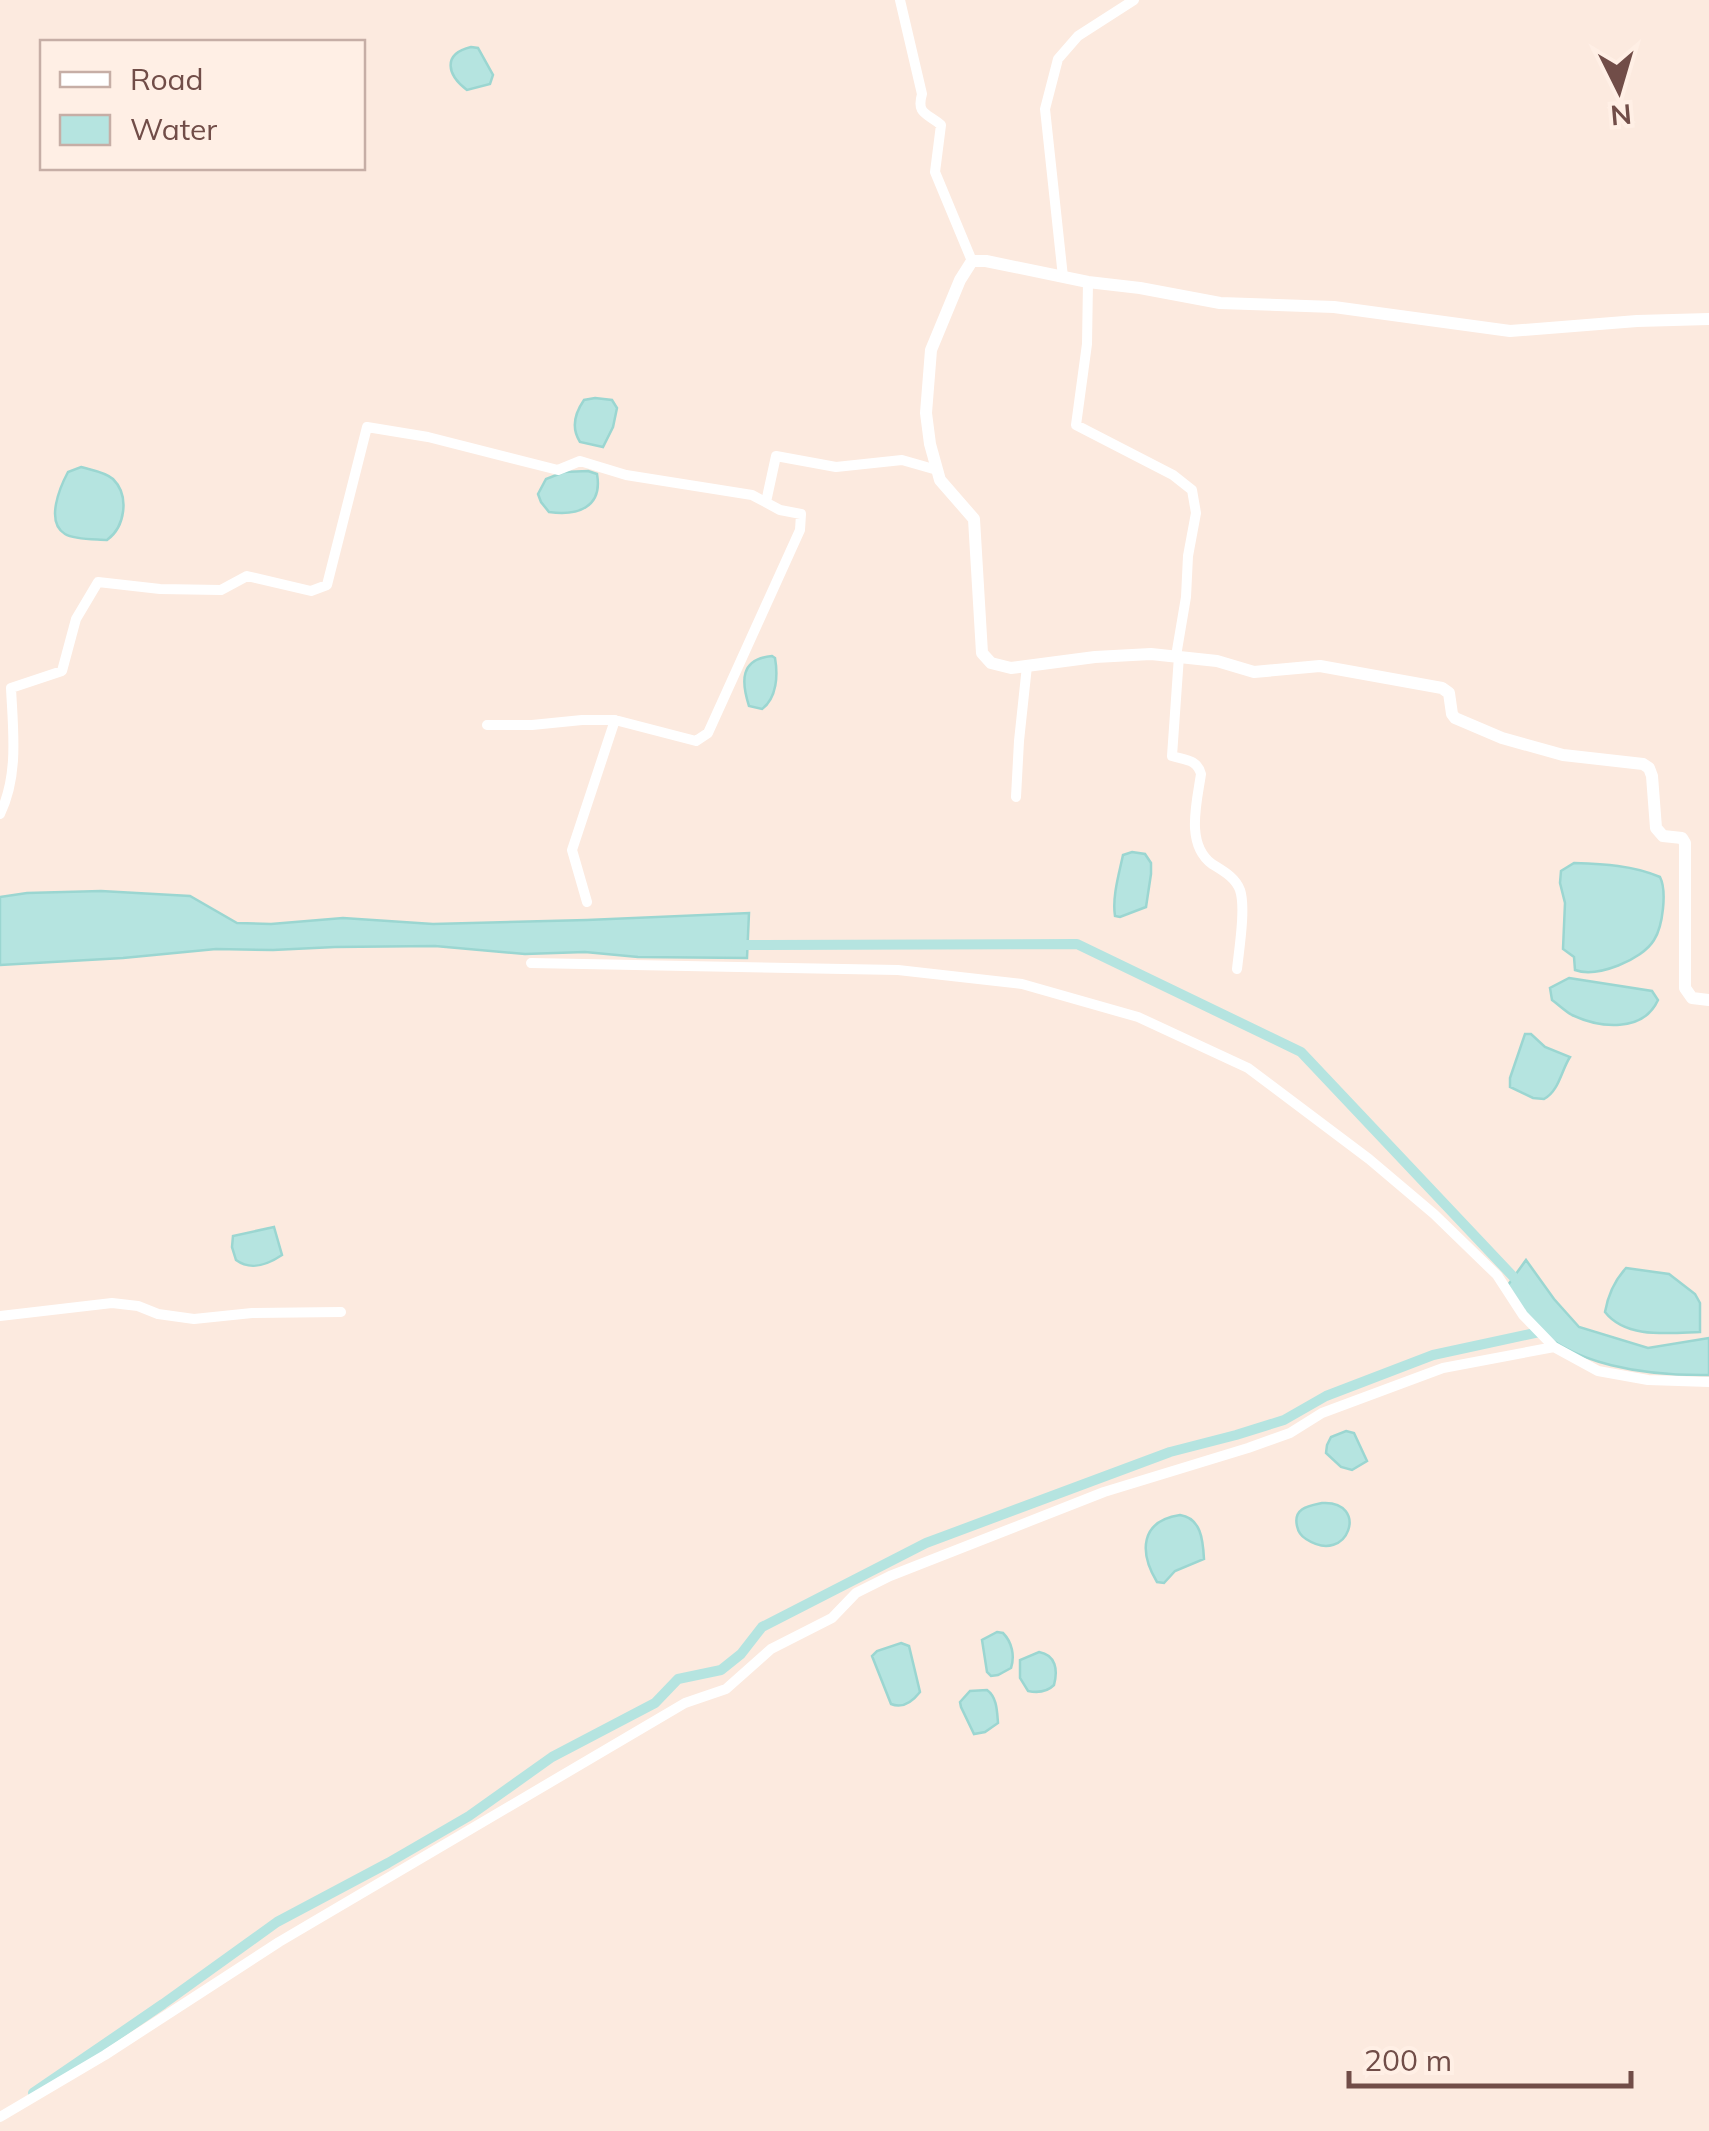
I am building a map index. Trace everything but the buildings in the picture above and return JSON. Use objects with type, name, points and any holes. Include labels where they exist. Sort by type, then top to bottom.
[{"type":"street","points":[[900,0],[922,94],[920,108],[941,125],[935,172],[972,261]]},
{"type":"street","points":[[1064,276],[1045,109],[1058,59],[1078,36],[1134,0]]},
{"type":"street","points":[[972,261],[1220,302],[1334,307],[1510,331],[1709,319]]},
{"type":"street","points":[[972,261],[931,350],[926,414],[940,480],[974,518],[982,653],[992,663],[1011,668],[1151,654],[1217,662],[1254,672],[1320,666],[1442,688],[1449,693],[1455,718],[1502,738],[1563,754],[1643,764],[1649,768],[1656,828],[1664,836],[1682,838],[1685,843],[1684,988],[1692,998],[1709,1000]]},
{"type":"street","points":[[1088,282],[1086,344],[1076,425],[1172,475],[1192,490],[1196,514],[1178,656],[1172,756],[1199,766],[1195,836],[1206,857],[1226,870],[1240,890],[1242,918],[1236,970]]},
{"type":"street","points":[[0,814],[8,798],[14,753],[11,688],[62,671],[76,619],[98,582],[221,590],[247,576],[311,590],[328,585],[367,427],[558,470],[580,461],[626,475],[752,495],[780,510],[801,514],[800,530],[708,733],[696,741],[615,720],[487,725]]},
{"type":"street","points":[[766,502],[776,456],[836,467],[902,460],[938,470]]},
{"type":"street","points":[[1016,797],[1027,666]]},
{"type":"street","points":[[587,902],[572,850],[615,720]]},
{"type":"street","points":[[531,963],[898,970],[1022,984],[1138,1018],[1248,1068],[1369,1159],[1497,1275],[1531,1324],[1550,1343],[1598,1371],[1648,1380],[1709,1382]]},
{"type":"street","points":[[0,1316],[112,1302],[194,1319],[252,1313],[342,1312]]},
{"type":"street","points":[[0,2118],[279,1942],[685,1703],[726,1689],[771,1649],[832,1618],[856,1593],[890,1576],[1104,1492],[1290,1433],[1322,1413],[1443,1368],[1550,1343]]},
{"type":"water","points":[[478,48],[493,75],[490,84],[467,90],[455,78],[451,66],[455,55]]},
{"type":"water","points":[[584,400],[612,400],[617,408],[603,447],[580,442],[576,431],[581,405]]},
{"type":"water","points":[[81,467],[110,477],[122,494],[121,519],[107,540],[69,536],[56,521],[56,504],[65,478],[68,472]]},
{"type":"water","points":[[564,472],[597,474],[598,486],[592,502],[578,511],[549,512],[538,494],[546,479]]},
{"type":"water","points":[[772,656],[776,679],[771,699],[762,709],[749,706],[746,673],[754,662]]},
{"type":"water","points":[[1145,854],[1151,863],[1146,907],[1115,916],[1123,855]]},
{"type":"water","points":[[1574,863],[1629,868],[1660,877],[1664,899],[1660,926],[1654,940],[1640,954],[1595,972],[1575,970],[1574,957],[1563,949],[1565,903],[1560,883],[1561,871]]},
{"type":"water","points":[[101,891],[190,896],[237,923],[343,918],[433,924],[749,913],[747,958],[638,957],[585,952],[525,954],[435,946],[216,949],[0,965],[0,897]]},
{"type":"water","points":[[1569,978],[1652,991],[1658,1000],[1651,1011],[1632,1023],[1595,1023],[1572,1015],[1552,1000],[1550,988]]},
{"type":"water","points":[[1525,1034],[1570,1057],[1556,1086],[1544,1099],[1510,1087]]},
{"type":"water","points":[[274,1227],[282,1255],[259,1265],[236,1260],[233,1236]]},
{"type":"water","points":[[1526,1260],[1579,1327],[1648,1348],[1709,1338],[1709,1375],[1637,1370],[1587,1358],[1565,1348],[1528,1318],[1508,1285]]},
{"type":"water","points":[[1626,1268],[1669,1274],[1695,1294],[1700,1303],[1700,1332],[1649,1332],[1614,1321],[1605,1312],[1606,1306]]},
{"type":"water","points":[[1346,1431],[1354,1433],[1367,1461],[1352,1470],[1341,1467],[1326,1453],[1331,1437]]},
{"type":"water","points":[[1322,1503],[1337,1505],[1346,1511],[1349,1520],[1343,1539],[1333,1545],[1306,1539],[1297,1528],[1299,1512]]},
{"type":"water","points":[[1180,1515],[1197,1525],[1204,1559],[1175,1571],[1164,1583],[1157,1582],[1147,1560],[1150,1531],[1167,1518]]},
{"type":"water","points":[[997,1632],[1009,1641],[1012,1663],[1011,1668],[991,1676],[982,1640]]},
{"type":"water","points":[[901,1643],[909,1646],[920,1692],[900,1706],[891,1704],[872,1656]]},
{"type":"water","points":[[1039,1652],[1049,1656],[1054,1664],[1054,1685],[1042,1691],[1028,1691],[1020,1678],[1020,1660]]},
{"type":"water","points":[[987,1690],[995,1700],[998,1723],[974,1734],[960,1702],[970,1691]]},
{"type":"waterway","points":[[736,945],[1077,944],[1301,1052],[1523,1287]]},
{"type":"waterway","points":[[33,2093],[277,1922],[469,1816],[552,1757],[655,1703],[678,1679],[721,1670],[741,1654],[762,1627],[926,1543],[1170,1452],[1284,1420],[1326,1396],[1433,1355],[1544,1331]]}]
